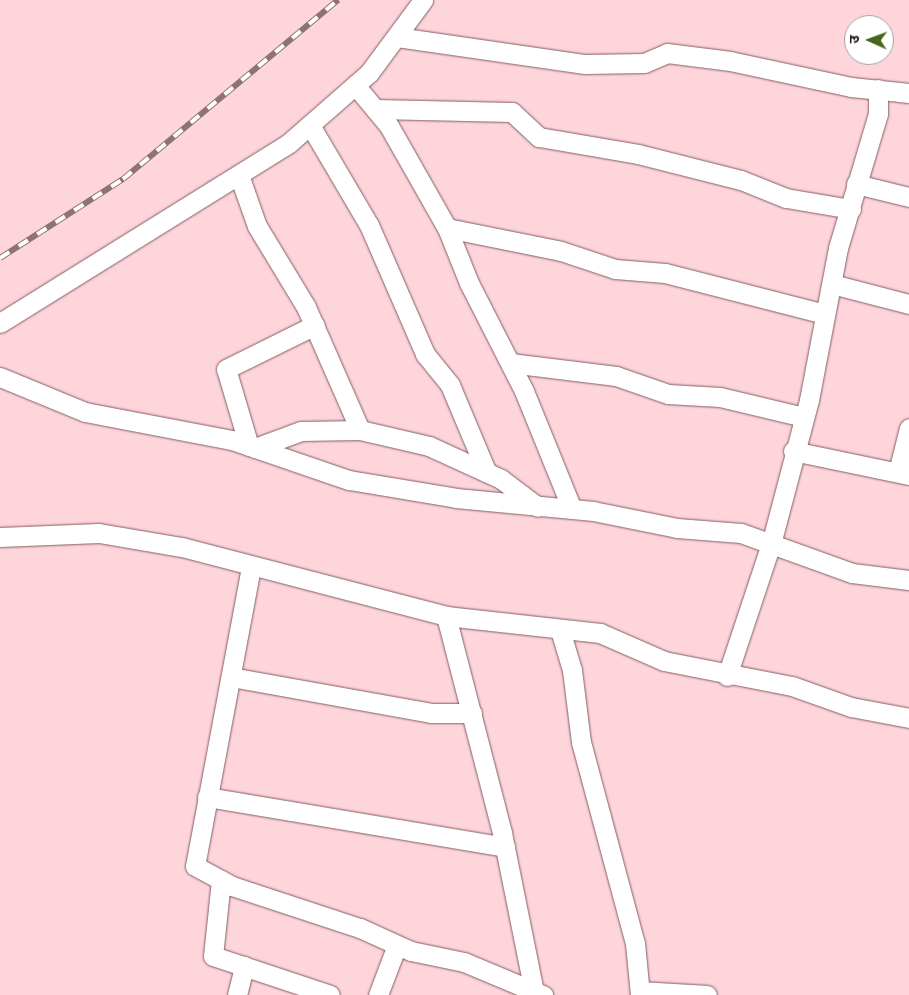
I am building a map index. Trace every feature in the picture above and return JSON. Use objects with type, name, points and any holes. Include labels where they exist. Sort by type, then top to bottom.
[{"type":"street","points":[[0,323],[239,175],[310,125],[355,85],[397,37],[423,0]]},
{"type":"street","points":[[397,37],[585,64],[644,63],[667,53],[878,90],[909,93]]},
{"type":"street","points":[[355,85],[374,108],[447,228],[510,363],[572,509]]},
{"type":"street","points":[[727,676],[771,544],[803,417],[856,184],[878,114],[878,90]]},
{"type":"street","points":[[374,108],[512,112],[539,137],[638,154],[741,180],[786,198],[851,209]]},
{"type":"street","points":[[310,125],[369,226],[425,354],[450,385],[486,472]]},
{"type":"street","points":[[239,175],[257,226],[314,325],[360,430]]},
{"type":"street","points":[[856,184],[909,197]]},
{"type":"street","points":[[447,228],[561,251],[615,268],[674,275],[825,314]]},
{"type":"street","points":[[832,284],[909,304]]},
{"type":"street","points":[[252,447],[226,369],[314,325]]},
{"type":"street","points":[[510,363],[616,376],[668,394],[720,397],[803,417]]},
{"type":"street","points":[[0,377],[85,412],[252,447],[349,480],[538,507],[572,509],[677,528],[741,533],[852,573],[909,580]]},
{"type":"street","points":[[793,451],[904,473],[909,428]]},
{"type":"street","points":[[252,447],[301,431],[360,430],[429,446],[486,472],[538,507]]},
{"type":"street","points":[[0,537],[99,533],[182,547],[251,567],[446,616],[600,633],[664,661],[727,676],[792,686],[851,707],[909,718]]},
{"type":"street","points":[[251,567],[195,866],[221,880],[397,945],[464,962],[539,993]]},
{"type":"street","points":[[446,616],[472,713],[539,993]]},
{"type":"street","points":[[560,630],[572,670],[580,742],[635,944],[640,993],[707,995]]},
{"type":"street","points":[[231,677],[431,713],[472,713]]},
{"type":"street","points":[[207,797],[505,847]]},
{"type":"street","points":[[221,880],[213,956],[330,995]]},
{"type":"street","points":[[378,995],[397,945]]},
{"type":"street","points":[[237,995],[244,966]]},
{"type":"railway","points":[[0,258],[123,179],[338,0]]}]
